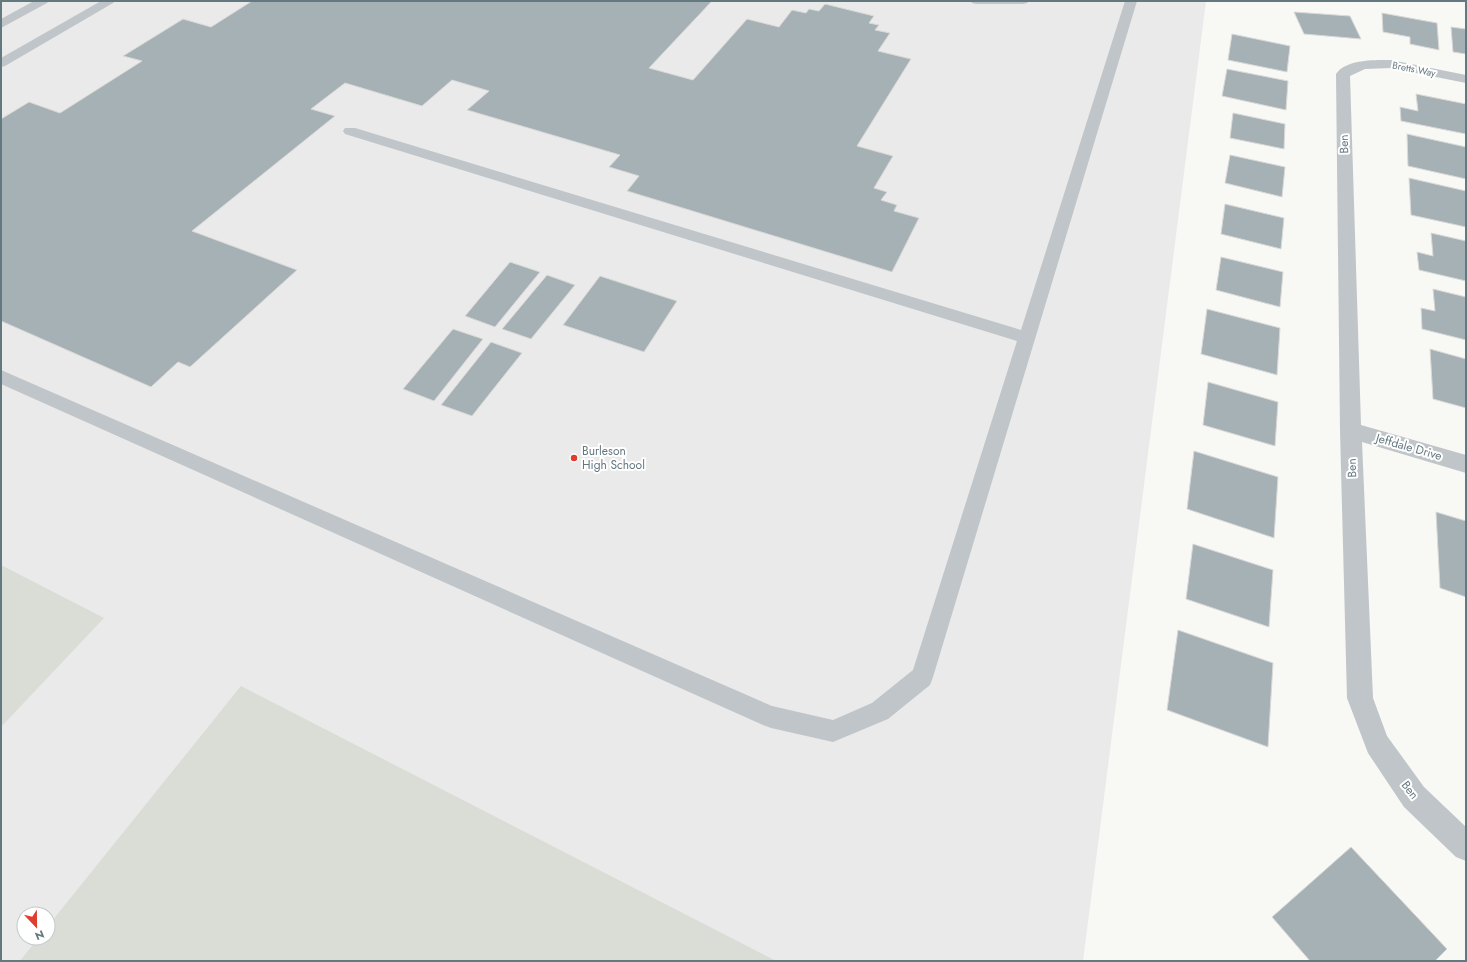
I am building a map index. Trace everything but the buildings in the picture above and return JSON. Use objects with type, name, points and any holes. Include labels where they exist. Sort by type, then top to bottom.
[{"type":"street","name":"Bretts Way","points":[[1362,65],[1391,64],[1466,79]]},
{"type":"street","name":"Ben","points":[[1362,65],[1343,74],[1351,430],[1360,698],[1377,744],[1414,797],[1466,847]]},
{"type":"street","name":"Jeffdale Drive","points":[[1351,430],[1466,464]]},
{"type":"lane","points":[[1,24],[43,1]]},
{"type":"lane","points":[[1,63],[109,1]]},
{"type":"lane","points":[[976,1],[1023,1]]},
{"type":"lane","points":[[1,377],[771,717],[833,731],[880,711],[922,677],[1131,1]]},
{"type":"lane","points":[[350,131],[1027,338]]},
{"type":"shaded area","name":"Burleson High School","points":[[1,1],[1206,1],[1083,961],[1,961]]},
{"type":"shaded area","points":[[1,565],[104,618],[1,727]]},
{"type":"shaded area","points":[[241,686],[776,961],[20,961],[32,946],[56,946],[56,916]]},
{"type":"place","name":"Burleson High School","points":[[574,458]]}]
